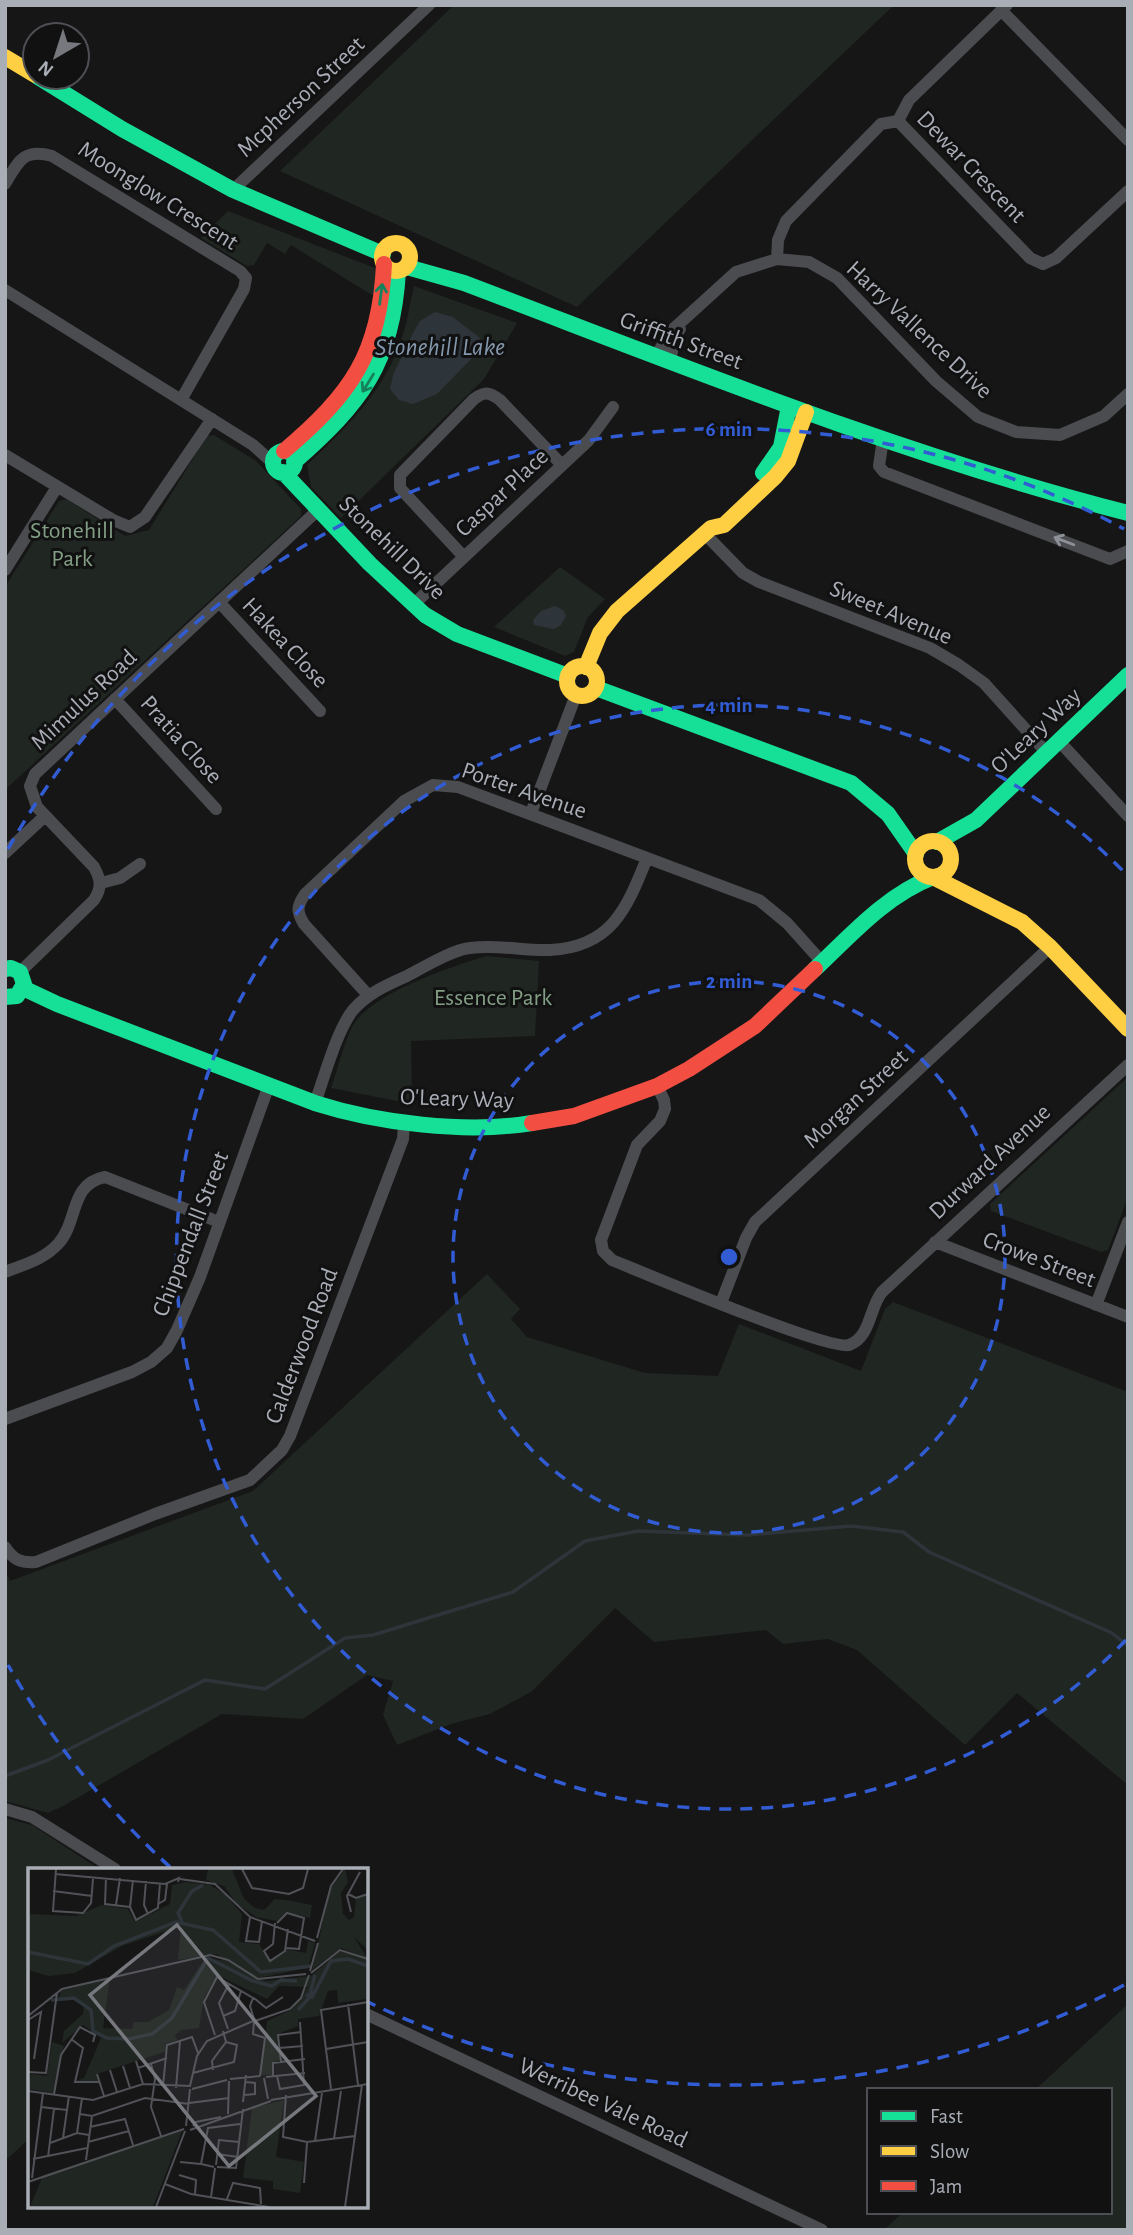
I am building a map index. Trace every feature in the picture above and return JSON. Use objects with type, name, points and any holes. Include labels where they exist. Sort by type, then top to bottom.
[{"type":"street","name":"Mcpherson Street","points":[[233,190],[429,5]]},
{"type":"street","points":[[898,121],[909,100],[1004,8],[1128,140]]},
{"type":"street","name":"Griffith Street","points":[[5,57],[21,67]]},
{"type":"street","name":"Griffith Street","points":[[60,91],[122,129],[233,190],[395,259],[883,439],[1062,496],[1128,513]]},
{"type":"street","name":"Dewar Crescent","points":[[777,259],[778,240],[786,221],[881,124],[898,121],[1030,258],[1043,264],[1056,258],[1128,191]]},
{"type":"street","name":"Moonglow Crescent","points":[[5,184],[17,163],[26,156],[42,153],[52,156],[240,271],[246,278],[244,289],[181,400]]},
{"type":"street","points":[[5,290],[253,445],[284,461],[331,430],[354,405],[381,360],[392,329],[395,259]]},
{"type":"street","name":"Harry Vallence Drive","points":[[663,359],[670,331],[736,272],[777,259],[809,262],[837,278],[947,390],[978,417],[1016,432],[1059,435],[1104,416],[1128,394]]},
{"type":"street","points":[[464,557],[400,488],[399,481],[400,475],[474,399],[482,393],[489,393],[499,400],[562,465]]},
{"type":"street","points":[[586,667],[600,633],[617,611],[708,531],[716,516],[761,476],[773,461],[781,447],[789,406]]},
{"type":"street","name":"Caspar Place","points":[[414,604],[589,440],[613,407]]},
{"type":"street","points":[[708,531],[724,525],[775,477],[795,446],[806,412]]},
{"type":"street","points":[[5,454],[113,520],[130,527],[145,517],[212,419]]},
{"type":"street","points":[[883,439],[879,466],[884,472],[1110,559],[1128,551]]},
{"type":"street","name":"Stonehill Drive","points":[[284,461],[304,493],[370,564],[425,615],[457,634],[568,676]]},
{"type":"street","points":[[5,570],[57,487]]},
{"type":"street","name":"Griffith Street","points":[[1062,496],[1128,524]]},
{"type":"street","name":"Mimulus Road","points":[[101,883],[94,867],[34,801],[31,780],[319,509]]},
{"type":"street","name":"Sweet Avenue","points":[[708,531],[743,573],[759,582],[930,648],[959,665],[984,683],[1128,816]]},
{"type":"street","name":"Hakea Close","points":[[220,603],[320,711]]},
{"type":"street","points":[[586,667],[595,673],[596,688],[587,695],[576,695],[569,687],[568,676],[573,669],[586,667]]},
{"type":"street","name":"O'Leary Way","points":[[976,820],[1128,676]]},
{"type":"street","points":[[596,688],[851,783],[875,799],[892,817],[916,855],[916,862],[922,872],[1022,922],[1050,947],[1128,1029]]},
{"type":"street","points":[[531,813],[576,695]]},
{"type":"street","name":"Pratia Close","points":[[115,699],[216,809]]},
{"type":"street","name":"Porter Avenue","points":[[368,995],[304,924],[297,913],[297,905],[304,894],[404,801],[433,785],[458,787],[759,901],[787,923],[822,962]]},
{"type":"street","points":[[5,853],[45,816]]},
{"type":"street","points":[[892,817],[934,842],[946,846],[962,885],[973,897]]},
{"type":"street","points":[[884,904],[910,871],[922,845],[934,842],[976,820]]},
{"type":"street","points":[[884,904],[911,886],[942,874],[976,820]]},
{"type":"street","points":[[315,1103],[342,1029],[352,1011],[368,995],[467,948],[501,946],[549,950],[567,948],[595,937],[619,918],[629,903],[647,858]]},
{"type":"street","points":[[5,996],[17,996],[16,976],[94,900],[101,889],[101,883],[120,878],[140,864]]},
{"type":"street","name":"O'Leary Way","points":[[16,976],[57,1004],[269,1086],[350,1114],[404,1122],[507,1127],[574,1116],[657,1086],[689,1069],[755,1026],[884,904]]},
{"type":"street","name":"Morgan Street","points":[[721,1303],[746,1238],[755,1222],[1050,947]]},
{"type":"street","name":"Durward Avenue","points":[[721,1303],[828,1343],[847,1345],[858,1340],[882,1292],[1128,1065]]},
{"type":"street","name":"Chippendall Street","points":[[5,1419],[132,1373],[167,1348],[200,1277],[269,1086]]},
{"type":"street","points":[[657,1086],[665,1109],[660,1121],[637,1145],[601,1240],[603,1251],[612,1260],[721,1303]]},
{"type":"street","name":"Calderwood Road","points":[[5,1547],[16,1560],[24,1563],[36,1562],[155,1514],[250,1480],[282,1450],[290,1436],[403,1139],[404,1122]]},
{"type":"street","points":[[5,1272],[42,1258],[56,1247],[68,1227],[82,1190],[94,1179],[106,1177],[219,1222]]},
{"type":"street","points":[[1096,1305],[1128,1222]]},
{"type":"street","name":"Crowe Street","points":[[935,1242],[1128,1317]]},
{"type":"street","points":[[5,1809],[32,1817],[114,1868]]},
{"type":"street","name":"Werribee Vale Road","points":[[368,2015],[822,2230]]},
{"type":"green space","points":[[454,5],[894,5],[577,307],[280,171]]},
{"type":"green space","points":[[228,211],[375,268],[378,280],[375,297],[291,245],[285,254],[267,243],[254,265],[247,266],[201,238]]},
{"type":"green space","points":[[414,286],[517,323],[484,379],[341,518],[311,487],[307,465],[364,406],[387,372],[403,334]]},
{"type":"green space","name":"Stonehill Park","points":[[214,435],[256,461],[301,509],[301,516],[5,790],[5,587],[59,501],[66,499],[125,536],[149,530],[207,436]]},
{"type":"green space","points":[[560,567],[605,599],[588,617],[574,652],[565,656],[494,627]]},
{"type":"green space","name":"Essence Park","points":[[487,956],[539,961],[535,1036],[411,1041],[412,1104],[331,1088],[352,1027],[375,1003],[413,983]]},
{"type":"green space","points":[[1128,1077],[1128,1197],[1108,1250],[1101,1252],[991,1211],[990,1204]]},
{"type":"green space","points":[[487,1274],[520,1309],[511,1319],[527,1337],[645,1373],[718,1376],[739,1324],[861,1371],[885,1309],[893,1302],[1128,1392],[1128,1785],[1017,1693],[965,1745],[857,1650],[828,1639],[783,1644],[766,1630],[654,1642],[615,1608],[531,1692],[490,1714],[451,1724],[397,1745],[383,1715],[393,1681],[367,1675],[303,1719],[222,1714],[48,1813],[5,1801],[5,1570],[10,1581],[253,1491]]},
{"type":"green space","points":[[5,1818],[32,1825],[97,1868],[28,1868],[28,2140],[5,2161]]},
{"type":"green space","points":[[1128,2004],[1128,2230],[884,2230],[901,2214],[1112,2214],[1112,2088],[1037,2088]]},
{"type":"water","name":"Stonehill Lake","points":[[435,312],[453,317],[480,338],[476,354],[437,394],[413,404],[399,400],[390,389],[393,375],[420,321]]},
{"type":"water","points":[[555,606],[564,611],[566,616],[561,625],[554,629],[534,625],[533,620],[541,611]]},
{"type":"waterway","points":[[5,1776],[48,1760],[205,1680],[265,1689],[345,1638],[373,1635],[513,1592],[585,1541],[638,1531],[747,1535],[851,1526],[903,1532],[929,1552],[1112,1633],[1128,1646]]},
{"type":"traffic: fast","points":[[61,91],[122,129],[233,190],[383,254]]},
{"type":"traffic: fast","points":[[407,267],[464,283],[876,437],[1043,490],[1128,513]]},
{"type":"traffic: fast","points":[[294,462],[338,420],[369,379],[381,356],[389,331],[398,271]]},
{"type":"traffic: fast","points":[[763,473],[781,447],[789,406]]},
{"type":"traffic: fast","points":[[284,451],[294,458],[295,462],[288,472],[284,473],[274,466],[273,462],[280,452],[284,451]]},
{"type":"traffic: fast","points":[[283,472],[370,564],[425,615],[457,634],[568,676]]},
{"type":"traffic: fast","points":[[937,842],[976,820],[1128,675]]},
{"type":"traffic: fast","points":[[596,688],[851,783],[888,814],[916,854]]},
{"type":"traffic: fast","points":[[815,969],[884,905],[933,877]]},
{"type":"traffic: fast","points":[[5,969],[11,968],[20,972],[24,984],[17,996],[5,997]]},
{"type":"traffic: fast","points":[[23,988],[57,1004],[315,1103],[340,1110],[394,1121],[451,1127],[532,1123]]},
{"type":"traffic: slow","points":[[5,57],[21,67]]},
{"type":"traffic: slow","points":[[396,243],[406,247],[410,257],[406,267],[396,271],[386,267],[382,257],[386,247],[396,243]]},
{"type":"traffic: slow","points":[[586,667],[600,633],[617,611],[711,528],[724,525],[775,477],[788,461],[806,412]]},
{"type":"traffic: slow","points":[[582,666],[593,670],[597,681],[593,692],[582,696],[571,692],[567,681],[571,670],[582,666]]},
{"type":"traffic: slow","points":[[933,841],[945,847],[951,859],[945,871],[933,877],[921,871],[915,859],[921,847],[933,841]]},
{"type":"traffic: slow","points":[[933,877],[1022,922],[1050,947],[1128,1029]]},
{"type":"traffic: jam","points":[[284,451],[327,410],[358,370],[376,323],[384,264]]},
{"type":"traffic: jam","points":[[532,1123],[574,1116],[657,1086],[689,1069],[755,1026],[815,969]]}]
